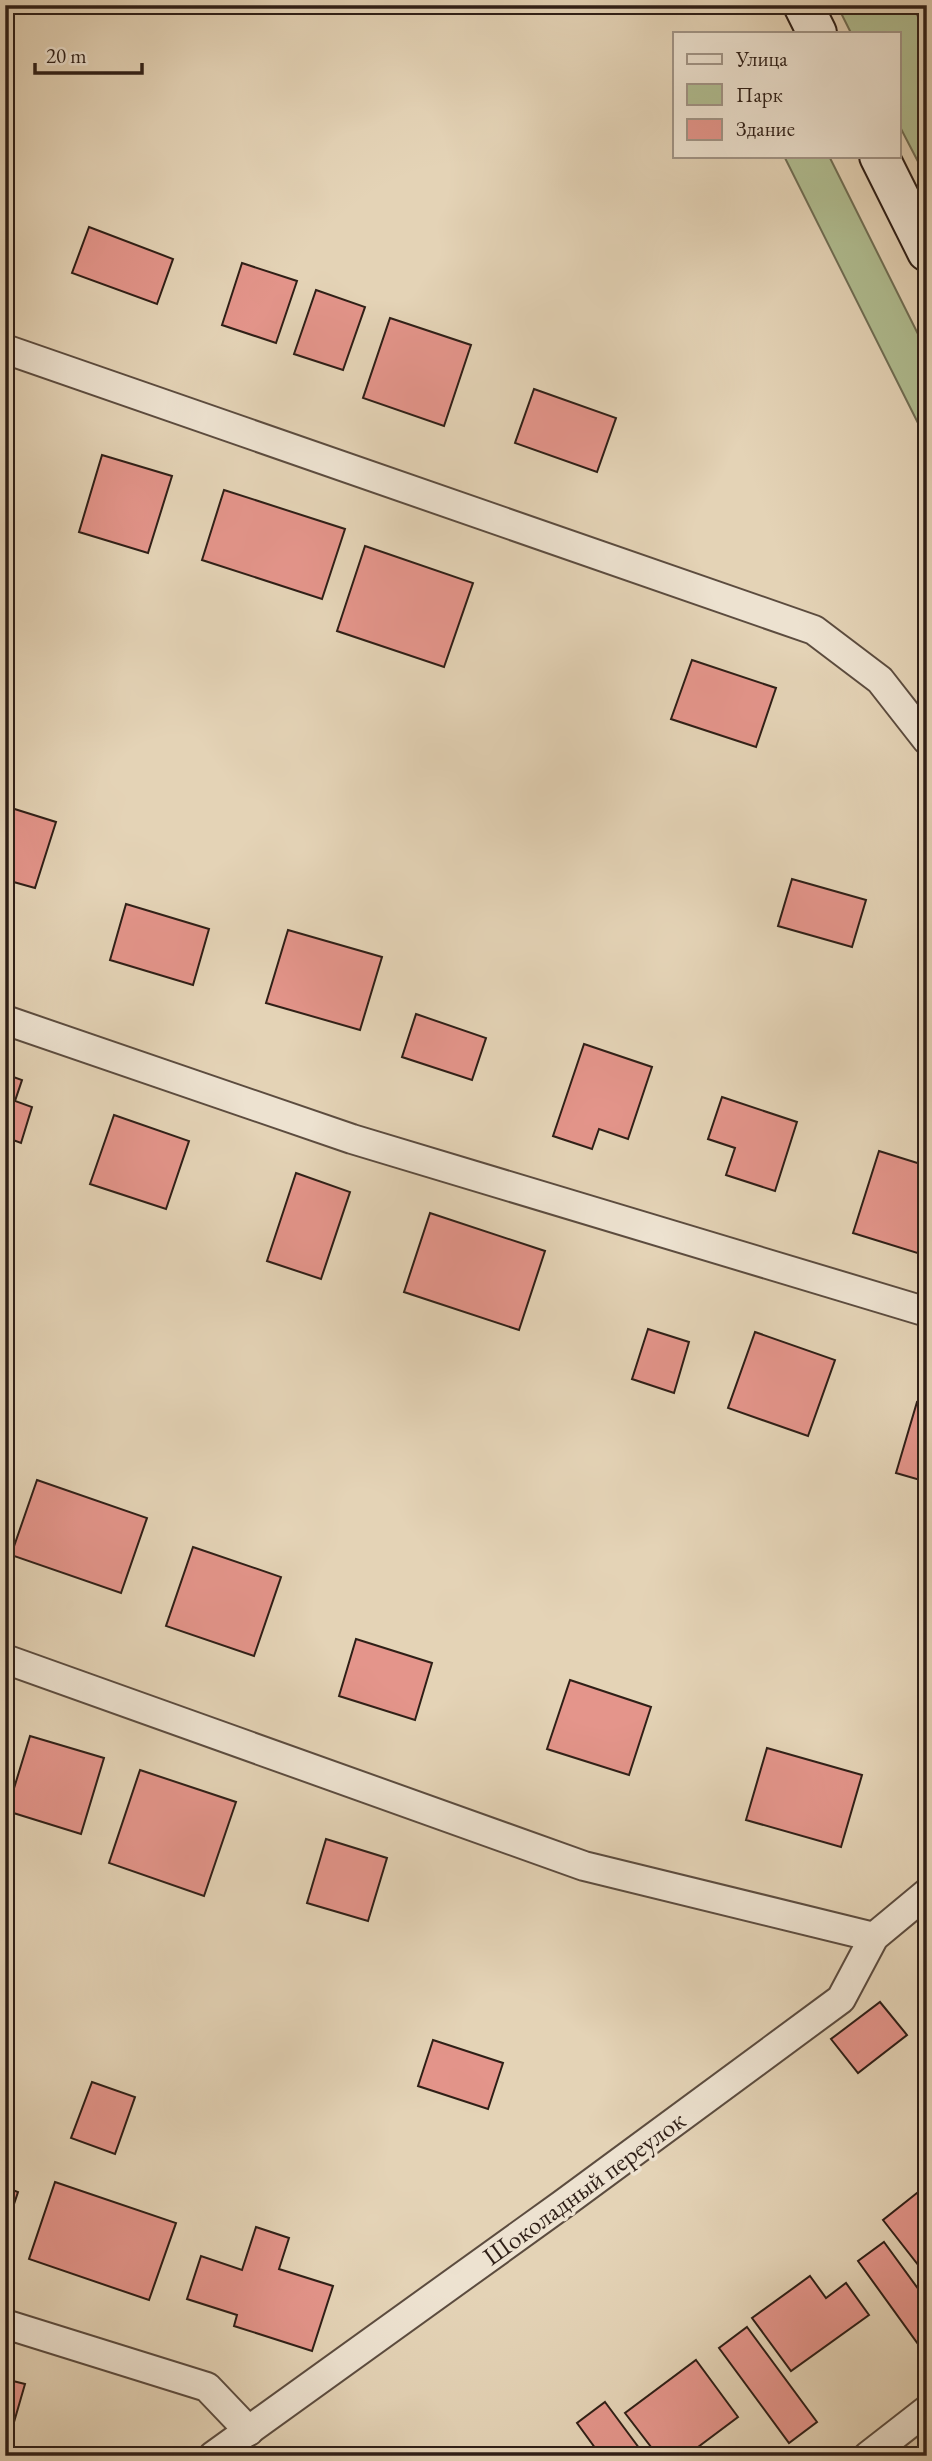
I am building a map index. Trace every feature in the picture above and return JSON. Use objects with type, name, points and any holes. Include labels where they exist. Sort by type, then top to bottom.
[{"type":"street","points":[[803,5],[816,32]]},
{"type":"street","points":[[880,158],[927,252]]},
{"type":"street","points":[[5,349],[814,630],[880,680],[927,740]]},
{"type":"street","points":[[5,1020],[352,1139],[927,1312]]},
{"type":"street","points":[[5,1659],[584,1866],[874,1937]]},
{"type":"street","name":"Шоколадный переулок","points":[[213,2456],[563,2204],[841,1999],[874,1937],[927,1893]]},
{"type":"street","points":[[5,2324],[207,2387],[249,2431]]},
{"type":"street","points":[[868,2456],[927,2410]]},
{"type":"green space","points":[[837,5],[912,5],[927,34],[927,179],[900,127],[900,32],[850,32]]},
{"type":"green space","points":[[785,158],[830,158],[927,352],[927,441]]},
{"type":"building","points":[[5,152],[12,154],[5,178]]},
{"type":"building","points":[[89,227],[173,259],[157,304],[72,273]]},
{"type":"building","points":[[242,263],[297,281],[276,343],[222,325]]},
{"type":"building","points":[[316,290],[365,307],[343,370],[294,354]]},
{"type":"building","points":[[390,318],[471,345],[444,426],[363,398]]},
{"type":"building","points":[[534,389],[616,418],[597,472],[515,443]]},
{"type":"building","points":[[102,455],[172,476],[148,553],[79,532]]},
{"type":"building","points":[[224,490],[345,529],[322,599],[202,560]]},
{"type":"building","points":[[365,546],[473,583],[444,667],[337,631]]},
{"type":"building","points":[[692,660],[776,688],[756,747],[671,719]]},
{"type":"building","points":[[5,806],[56,822],[35,888],[10,881],[5,896]]},
{"type":"building","points":[[792,879],[866,900],[852,947],[778,926]]},
{"type":"building","points":[[126,904],[209,929],[193,985],[110,960]]},
{"type":"building","points":[[288,930],[382,957],[360,1030],[266,1003]]},
{"type":"building","points":[[416,1014],[486,1038],[472,1080],[402,1057]]},
{"type":"building","points":[[584,1044],[652,1067],[628,1139],[599,1129],[592,1149],[553,1136]]},
{"type":"building","points":[[5,1074],[22,1080],[15,1101],[32,1107],[21,1143],[5,1137]]},
{"type":"building","points":[[722,1097],[797,1122],[775,1191],[726,1175],[735,1148],[708,1139]]},
{"type":"building","points":[[114,1115],[189,1141],[166,1209],[90,1184]]},
{"type":"building","points":[[879,1151],[927,1166],[927,1256],[853,1233]]},
{"type":"building","points":[[296,1173],[350,1192],[321,1279],[267,1261]]},
{"type":"building","points":[[430,1213],[545,1251],[519,1330],[404,1292]]},
{"type":"building","points":[[648,1329],[689,1342],[674,1393],[632,1379]]},
{"type":"building","points":[[755,1332],[835,1360],[808,1436],[728,1408]]},
{"type":"building","points":[[917,1402],[927,1405],[927,1482],[896,1473]]},
{"type":"building","points":[[37,1480],[147,1518],[121,1593],[11,1555]]},
{"type":"building","points":[[193,1547],[281,1577],[254,1656],[166,1626]]},
{"type":"building","points":[[356,1639],[432,1663],[415,1720],[339,1696]]},
{"type":"building","points":[[570,1680],[651,1707],[629,1775],[547,1749]]},
{"type":"building","points":[[30,1736],[104,1758],[81,1834],[7,1811]]},
{"type":"building","points":[[767,1748],[862,1775],[841,1847],[746,1820]]},
{"type":"building","points":[[140,1770],[236,1802],[204,1896],[109,1863]]},
{"type":"building","points":[[326,1839],[387,1858],[368,1921],[307,1903]]},
{"type":"building","points":[[880,2002],[907,2035],[858,2073],[831,2039]]},
{"type":"building","points":[[433,2040],[503,2063],[488,2109],[418,2086]]},
{"type":"building","points":[[92,2082],[135,2097],[115,2154],[71,2138]]},
{"type":"building","points":[[55,2182],[176,2223],[149,2300],[29,2259]]},
{"type":"building","points":[[927,2185],[927,2274],[926,2275],[883,2220]]},
{"type":"building","points":[[5,2187],[18,2192],[5,2231]]},
{"type":"building","points":[[256,2227],[289,2238],[279,2269],[333,2286],[312,2351],[234,2326],[237,2315],[187,2299],[201,2256],[242,2270]]},
{"type":"building","points":[[884,2242],[927,2301],[927,2337],[918,2344],[858,2261]]},
{"type":"building","points":[[810,2276],[826,2298],[846,2283],[869,2315],[791,2371],[752,2318]]},
{"type":"building","points":[[747,2327],[817,2422],[789,2443],[719,2348]]},
{"type":"building","points":[[696,2360],[738,2417],[686,2456],[658,2456],[625,2413]]},
{"type":"building","points":[[5,2379],[25,2384],[10,2436],[5,2434]]},
{"type":"building","points":[[605,2402],[645,2456],[601,2456],[577,2423]]}]
